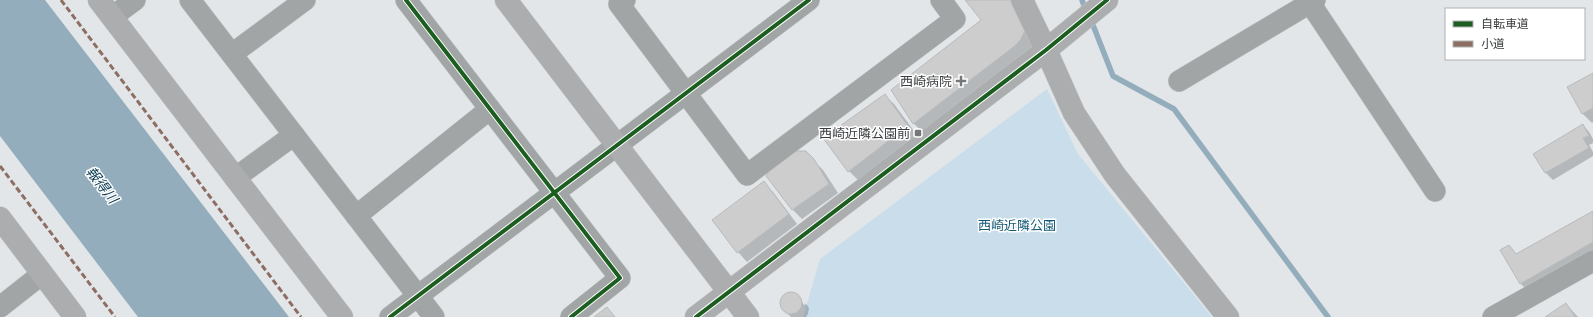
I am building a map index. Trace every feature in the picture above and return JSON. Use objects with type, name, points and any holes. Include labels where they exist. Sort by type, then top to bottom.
[{"type":"street","points":[[98,0],[342,317]]},
{"type":"street","points":[[112,17],[135,0]]},
{"type":"street","points":[[190,0],[434,317]]},
{"type":"street","points":[[232,54],[305,0]]},
{"type":"street","points":[[406,0],[620,278],[571,317]]},
{"type":"street","points":[[625,0],[619,4],[747,175],[956,18],[941,0]]},
{"type":"street","points":[[390,317],[809,0]]},
{"type":"street","points":[[1022,0],[1074,113],[1115,175],[1228,317]]},
{"type":"street","points":[[696,317],[1046,50],[1108,0]]},
{"type":"street","points":[[510,1],[617,146],[748,317]]},
{"type":"street","points":[[1179,82],[1311,1],[1435,191]]},
{"type":"street","points":[[356,216],[490,109]]},
{"type":"street","points":[[235,178],[294,135]]},
{"type":"street","points":[[0,218],[75,317]]},
{"type":"street","points":[[1493,317],[1525,309],[1593,261]]},
{"type":"street","points":[[0,307],[42,274]]},
{"type":"green space","name":"西崎近隣公園","points":[[1047,89],[1078,154],[1212,317],[803,317],[820,259]]},
{"type":"water","name":"報得川","points":[[0,0],[45,0],[289,317],[138,317],[0,136]]},
{"type":"building","points":[[965,0],[1011,0],[1023,18],[1026,28],[1021,39],[1016,45],[913,124],[891,90],[981,20]]},
{"type":"building","points":[[1593,73],[1593,108],[1582,114],[1567,87]]},
{"type":"building","points":[[885,94],[908,126],[848,172],[823,138]]},
{"type":"building","points":[[1583,124],[1589,136],[1583,138],[1589,148],[1545,173],[1533,154]]},
{"type":"building","points":[[790,151],[806,151],[814,159],[829,184],[792,210],[766,176],[772,167]]},
{"type":"building","points":[[764,181],[789,214],[737,253],[712,220]]},
{"type":"building","points":[[1593,211],[1593,242],[1520,284],[1500,250],[1509,245],[1516,254]]},
{"type":"building","points":[[791,292],[799,295],[802,303],[799,311],[791,314],[783,311],[780,303],[783,295]]},
{"type":"building","points":[[1566,303],[1575,317],[1545,317]]},
{"type":"building","points":[[607,307],[615,317],[594,317]]},
{"type":"waterway","points":[[1082,0],[1086,11]]},
{"type":"waterway","points":[[1091,20],[1113,76],[1174,109],[1328,317]]},
{"type":"marked path","points":[[61,0],[301,317]]},
{"type":"marked path","points":[[0,166],[115,317]]},
{"type":"cycle path","points":[[406,0],[620,278],[571,317]]},
{"type":"cycle path","points":[[390,317],[809,0]]},
{"type":"cycle path","points":[[696,317],[1046,50],[1107,0]]},
{"type":"place","name":"西崎病院","points":[[961,81]]},
{"type":"place","name":"西崎近隣公園前","points":[[918,133]]}]
